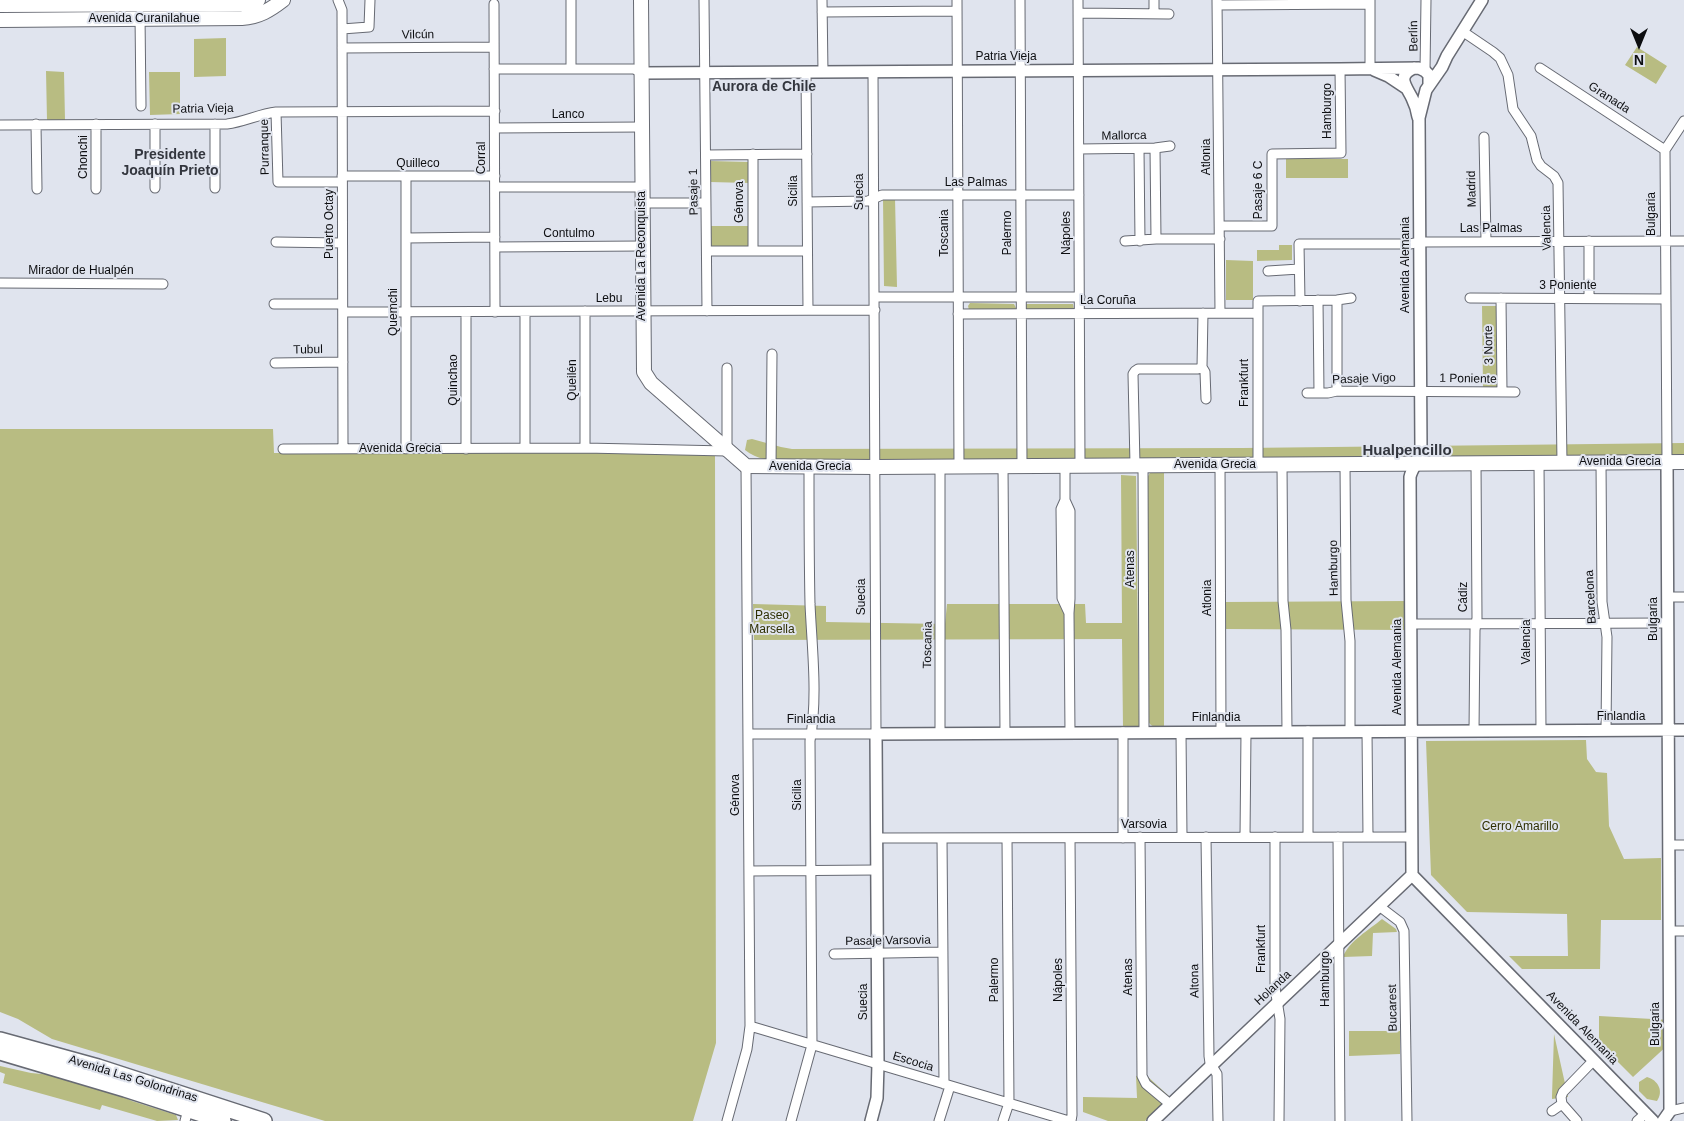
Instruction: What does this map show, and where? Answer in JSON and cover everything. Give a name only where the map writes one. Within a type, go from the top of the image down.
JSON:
[{"type":"main road","name":"Avenida Curanilahue","points":[[0,5],[54,2],[247,4],[258,0]]},
{"type":"main road","name":"Avenida Curanilahue","points":[[0,20],[248,18],[266,12],[283,0]]},
{"type":"main road","name":"Avenida La Reconquista","points":[[641,0],[643,365],[645,376],[651,384],[746,466]]},
{"type":"main road","name":"Avenida Grecia","points":[[746,466],[875,467],[1684,462]]},
{"type":"main road","points":[[0,1029],[43,1051]]},
{"type":"main road","name":"Avenida Las Golondrinas","points":[[0,1040],[98,1067],[264,1121]]},
{"type":"main road","name":"Avenida Las Golondrinas","points":[[0,1052],[56,1068],[186,1116],[222,1121]]},
{"type":"main road","points":[[0,1061],[56,1068]]},
{"type":"street","name":"Puerto Octay","points":[[338,0],[342,7],[343,449]]},
{"type":"street","points":[[342,29],[369,28],[370,0]]},
{"type":"street","points":[[571,0],[571,69]]},
{"type":"street","points":[[704,0],[705,73]]},
{"type":"street","points":[[822,0],[822,72]]},
{"type":"street","name":"Toscania","points":[[957,0],[958,466]]},
{"type":"street","name":"Palermo","points":[[1020,0],[1022,466]]},
{"type":"street","name":"Nápoles","points":[[1078,0],[1080,465]]},
{"type":"street","points":[[1154,0],[1154,14]]},
{"type":"street","name":"Berlín","points":[[1420,70],[1426,0]]},
{"type":"street","name":"Avenida Alemania","points":[[1428,87],[1482,0]]},
{"type":"street","points":[[54,2],[54,19]]},
{"type":"street","points":[[1217,3],[1370,2],[1370,69]]},
{"type":"street","name":"Atlonia","points":[[1217,3],[1220,313]]},
{"type":"street","points":[[140,4],[141,106]]},
{"type":"street","name":"Corral","points":[[494,4],[495,312]]},
{"type":"street","points":[[822,12],[957,11]]},
{"type":"street","points":[[1078,13],[1169,14]]},
{"type":"street","name":"Valencia","points":[[1462,31],[1496,54],[1506,69],[1513,109],[1531,136],[1537,160],[1541,166],[1554,176],[1558,183],[1562,462]]},
{"type":"street","name":"Vilcún","points":[[342,48],[494,47]]},
{"type":"street","name":"Avenida Alemania","points":[[1447,56],[1420,70],[1430,78],[1419,118],[1421,452],[1410,474],[1412,874],[1594,1060],[1645,1118]]},
{"type":"street","name":"Granada","points":[[1540,68],[1665,150]]},
{"type":"street","points":[[494,69],[634,69],[642,73]]},
{"type":"street","name":"Hamburgo","points":[[1272,154],[1341,152],[1340,69]]},
{"type":"street","name":"Patria Vieja","points":[[1370,69],[1388,76],[1407,89]]},
{"type":"street","points":[[1420,70],[1408,72],[1405,76],[1404,81],[1407,89],[1419,94],[1428,87]]},
{"type":"street","name":"Patria Vieja","points":[[642,73],[1420,70]]},
{"type":"street","name":"Sicilia","points":[[806,72],[808,310]]},
{"type":"street","name":"Suecia","points":[[871,1121],[877,1098],[878,1064],[873,72]]},
{"type":"street","name":"Pasaje 1","points":[[705,73],[707,311]]},
{"type":"street","name":"Avenida Alemania","points":[[1407,89],[1419,118]]},
{"type":"street","name":"Patria Vieja","points":[[0,125],[215,124],[242,122],[276,112],[495,111]]},
{"type":"street","name":"Purranque","points":[[276,112],[278,182]]},
{"type":"street","points":[[1665,150],[1684,121]]},
{"type":"street","points":[[36,124],[37,189]]},
{"type":"street","name":"Chonchi","points":[[96,124],[96,189]]},
{"type":"street","points":[[155,124],[155,188]]},
{"type":"street","points":[[215,124],[215,188]]},
{"type":"street","name":"Lanco","points":[[495,128],[642,127]]},
{"type":"street","name":"Madrid","points":[[1484,137],[1486,241]]},
{"type":"street","name":"Mallorca","points":[[1079,150],[1139,149],[1170,146]]},
{"type":"street","points":[[1156,148],[1156,239]]},
{"type":"street","points":[[1139,149],[1140,241]]},
{"type":"street","name":"Bulgaria","points":[[1665,150],[1670,1111]]},
{"type":"street","name":"Génova","points":[[753,154],[753,251]]},
{"type":"street","points":[[706,155],[807,154]]},
{"type":"street","name":"Pasaje 6 C","points":[[1220,226],[1272,226],[1272,154]]},
{"type":"street","name":"Quilleco","points":[[278,182],[406,176],[495,176]]},
{"type":"street","name":"Quemchi","points":[[406,176],[406,449]]},
{"type":"street","points":[[495,187],[642,187]]},
{"type":"street","name":"Las Palmas","points":[[874,198],[882,195],[1079,195]]},
{"type":"street","points":[[807,202],[868,201],[874,198]]},
{"type":"street","points":[[642,202],[706,202]]},
{"type":"street","points":[[406,238],[495,237]]},
{"type":"street","points":[[1125,241],[1220,239]]},
{"type":"street","name":"Las Palmas","points":[[1300,269],[1299,244],[1410,244],[1420,242],[1486,241],[1684,241]]},
{"type":"street","points":[[1589,241],[1589,298]]},
{"type":"street","points":[[276,242],[342,243]]},
{"type":"street","name":"Contulmo","points":[[495,247],[642,246]]},
{"type":"street","points":[[707,251],[807,250]]},
{"type":"street","points":[[1268,271],[1300,269],[1300,301],[1351,298]]},
{"type":"street","name":"Mirador de Hualpén","points":[[0,283],[163,284]]},
{"type":"street","name":"La Coruña","points":[[875,297],[1080,297]]},
{"type":"street","name":"3 Poniente","points":[[1470,298],[1666,299]]},
{"type":"street","name":"3 Norte","points":[[1501,298],[1502,392]]},
{"type":"street","points":[[1318,300],[1320,393]]},
{"type":"street","points":[[1337,300],[1337,391]]},
{"type":"street","name":"Frankfurt","points":[[1258,464],[1258,301],[1300,301]]},
{"type":"street","name":"Lebu","points":[[274,304],[406,312],[875,310]]},
{"type":"street","name":"Queilén","points":[[585,311],[585,448]]},
{"type":"street","name":"Quinchao","points":[[466,312],[466,449]]},
{"type":"street","points":[[525,312],[525,448]]},
{"type":"street","points":[[1203,313],[1202,368],[1205,372],[1206,399]]},
{"type":"street","name":"La Coruña","points":[[958,314],[1258,313]]},
{"type":"street","points":[[772,354],[772,467]]},
{"type":"street","name":"Tubul","points":[[274,363],[343,362]]},
{"type":"street","points":[[727,368],[727,451]]},
{"type":"street","name":"Atenas","points":[[1144,732],[1139,465],[1133,374],[1135,371],[1202,368]]},
{"type":"street","name":"Pasaje Vigo","points":[[1307,393],[1421,391]]},
{"type":"street","name":"1 Poniente","points":[[1421,391],[1516,392]]},
{"type":"street","name":"Avenida Grecia","points":[[283,449],[585,448],[727,451]]},
{"type":"street","name":"Barcelona","points":[[1602,462],[1602,602],[1606,637],[1606,730]]},
{"type":"street","name":"Cádiz","points":[[1474,731],[1475,630],[1477,618],[1476,463]]},
{"type":"street","name":"Valencia","points":[[1539,463],[1541,731]]},
{"type":"street","points":[[1282,464],[1283,601],[1286,630],[1287,732]]},
{"type":"street","name":"Hamburgo","points":[[1345,464],[1346,600],[1350,641],[1350,731]]},
{"type":"street","name":"Atlonia","points":[[1220,465],[1220,732]]},
{"type":"street","name":"Génova","points":[[727,1121],[747,1049],[750,1026],[746,466]]},
{"type":"street","name":"Toscania","points":[[940,466],[940,733]]},
{"type":"street","points":[[1003,466],[1005,733]]},
{"type":"street","points":[[1065,466],[1065,500],[1070,511],[1070,733]]},
{"type":"street","name":"Sicilia","points":[[791,1121],[812,1045],[810,741],[812,734],[813,640],[810,604],[809,467]]},
{"type":"street","points":[[1668,597],[1684,597]]},
{"type":"street","points":[[1411,624],[1668,623]]},
{"type":"street","name":"Finlandia","points":[[748,734],[1684,730]]},
{"type":"street","points":[[1308,731],[1308,837]]},
{"type":"street","points":[[1367,731],[1368,837]]},
{"type":"street","points":[[1123,732],[1124,838]]},
{"type":"street","points":[[1181,732],[1182,837]]},
{"type":"street","points":[[1245,837],[1246,732]]},
{"type":"street","name":"Atenas","points":[[1140,837],[1142,1076],[1146,1084],[1170,1104]]},
{"type":"street","name":"Altona","points":[[1206,837],[1209,1056],[1211,1065],[1217,1074],[1218,1121]]},
{"type":"street","name":"Frankfurt","points":[[1275,837],[1275,988],[1280,1019],[1280,1121]]},
{"type":"street","name":"Hamburgo","points":[[1338,837],[1340,1121]]},
{"type":"street","name":"Varsovia","points":[[877,838],[1412,837]]},
{"type":"street","points":[[940,1121],[947,1085],[942,838]]},
{"type":"street","name":"Palermo","points":[[1003,1121],[1008,1103],[1007,838]]},
{"type":"street","name":"Nápoles","points":[[1070,838],[1072,1115],[1070,1121]]},
{"type":"street","points":[[1669,845],[1684,845]]},
{"type":"street","points":[[749,871],[877,870]]},
{"type":"street","name":"Holanda","points":[[1153,1121],[1412,874]]},
{"type":"street","name":"Bucarest","points":[[1379,906],[1400,922],[1404,931],[1407,1121]]},
{"type":"street","points":[[1669,931],[1684,931]]},
{"type":"street","name":"Pasaje Varsovia","points":[[834,954],[943,952]]},
{"type":"street","name":"Escocia","points":[[750,1026],[1070,1121]]},
{"type":"street","points":[[1576,1121],[1562,1104],[1561,1097],[1563,1092],[1594,1060]]},
{"type":"street","points":[[1552,1111],[1562,1104]]},
{"type":"street","points":[[1663,1121],[1670,1111],[1684,1108]]},
{"type":"green space","points":[[226,38],[226,76],[194,77],[194,39]]},
{"type":"green space","points":[[1637,47],[1667,66],[1656,84],[1625,65]]},
{"type":"green space","points":[[46,71],[64,72],[65,120],[47,120]]},
{"type":"green space","points":[[149,72],[180,72],[180,114],[150,115]]},
{"type":"green space","points":[[1286,159],[1348,159],[1348,178],[1286,178]]},
{"type":"green space","points":[[710,161],[749,162],[749,183],[710,182]]},
{"type":"green space","points":[[883,198],[895,198],[897,287],[884,286]]},
{"type":"green space","points":[[711,226],[750,226],[750,246],[748,248],[711,247]]},
{"type":"green space","points":[[1279,245],[1292,245],[1292,260],[1257,261],[1257,250],[1279,250]]},
{"type":"green space","points":[[1226,260],[1253,261],[1253,300],[1226,300]]},
{"type":"green space","points":[[970,303],[1014,304],[1016,308],[1014,311],[969,310],[968,306]]},
{"type":"green space","points":[[1026,304],[1073,304],[1074,310],[1026,311]]},
{"type":"green space","points":[[1482,306],[1496,306],[1497,388],[1483,388]]},
{"type":"green space","points":[[0,429],[273,429],[274,453],[715,452],[716,1043],[693,1121],[325,1121],[52,1039],[18,1019],[0,1012]]},
{"type":"green space","points":[[752,439],[792,449],[1243,448],[1684,443],[1684,456],[786,462],[764,459],[754,456],[745,450],[747,440]]},
{"type":"green space","points":[[1164,470],[1164,728],[1152,726],[1148,720],[1147,478],[1151,471]]},
{"type":"green space","name":"Paseo Marsella","points":[[1121,475],[1136,476],[1139,728],[1123,728],[1122,639],[754,640],[753,604],[826,606],[826,622],[945,624],[947,604],[1085,604],[1086,623],[1122,623]]},
{"type":"green space","points":[[1406,601],[1406,630],[1226,629],[1225,602]]},
{"type":"green space","name":"Cerro Amarillo","points":[[1586,740],[1587,759],[1596,772],[1607,773],[1609,826],[1624,859],[1661,858],[1661,920],[1601,920],[1600,969],[1522,969],[1509,956],[1568,956],[1567,914],[1467,912],[1431,875],[1426,741]]},
{"type":"green space","points":[[1382,919],[1396,929],[1397,932],[1373,933],[1372,956],[1343,957],[1360,936]]},
{"type":"green space","points":[[1599,1016],[1670,1020],[1670,1043],[1633,1077],[1599,1043]]},
{"type":"green space","points":[[1349,1031],[1400,1031],[1400,1054],[1349,1056]]},
{"type":"green space","points":[[1554,1034],[1568,1097],[1552,1099],[1552,1096]]},
{"type":"green space","points":[[0,1066],[31,1073],[52,1075],[122,1096],[176,1115],[178,1120],[157,1121],[102,1105],[100,1110],[3,1083],[5,1074],[0,1072]]},
{"type":"green space","points":[[1146,1075],[1171,1098],[1145,1121],[1108,1121],[1083,1112],[1083,1097],[1137,1098],[1136,1076]]},
{"type":"green space","points":[[1647,1077],[1651,1078],[1659,1086],[1660,1093],[1657,1101],[1647,1099],[1639,1091],[1639,1082]]},
{"type":"district","name":"Aurora de Chile","points":[[764,87]]},
{"type":"district","name":"Presidente Joaquín Prieto","points":[[170,164]]},
{"type":"district","name":"Hualpencillo","points":[[1407,451]]}]
